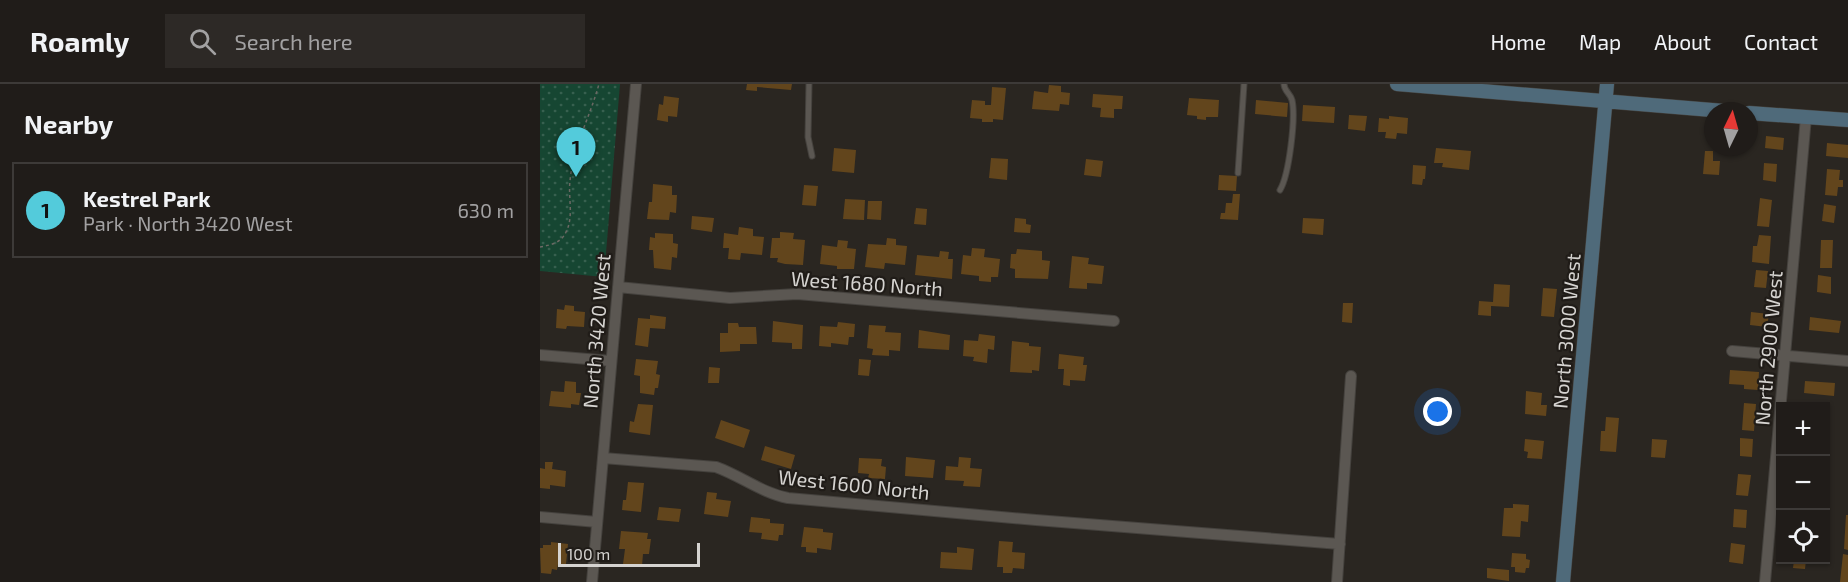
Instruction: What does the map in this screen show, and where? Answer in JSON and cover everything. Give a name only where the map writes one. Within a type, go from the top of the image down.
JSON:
[{"type":"main road","points":[[1396,84],[1704,109]]},
{"type":"main road","name":"North 3000 West","points":[[1563,582],[1607,84]]},
{"type":"main road","points":[[1758,114],[1848,120]]},
{"type":"street","name":"North 3420 West","points":[[592,582],[636,84]]},
{"type":"street","name":"North 2900 West","points":[[1765,582],[1806,117]]},
{"type":"street","name":"West 1680 North","points":[[618,287],[730,298],[797,294],[1114,321]]},
{"type":"street","points":[[1732,351],[1848,361]]},
{"type":"street","points":[[540,355],[611,361]]},
{"type":"street","points":[[1337,582],[1351,376]]},
{"type":"street","name":"West 1600 North","points":[[603,458],[716,467],[734,473],[770,494],[788,498],[1340,543]]},
{"type":"street","points":[[540,517],[597,522]]},
{"type":"lane","points":[[809,84],[808,137],[812,156]]},
{"type":"lane","points":[[1238,172],[1244,84]]},
{"type":"lane","points":[[1280,190],[1286,173],[1292,117],[1291,97],[1284,89],[1284,84]]},
{"type":"path","points":[[540,247],[556,243],[565,234],[569,225],[570,181],[575,150],[598,84]]},
{"type":"green space","points":[[540,84],[620,84],[604,277],[540,271]]},
{"type":"building","points":[[747,84],[792,84],[791,90],[757,87],[757,91],[746,90]]},
{"type":"building","points":[[1049,85],[1061,86],[1061,92],[1070,93],[1069,105],[1060,104],[1059,111],[1032,109],[1034,91],[1048,93]]},
{"type":"building","points":[[992,87],[1006,88],[1003,120],[993,119],[993,122],[982,122],[982,119],[970,118],[972,100],[985,101],[985,105],[991,105]]},
{"type":"building","points":[[1093,94],[1123,96],[1122,109],[1114,109],[1114,118],[1100,117],[1101,108],[1092,107]]},
{"type":"building","points":[[664,96],[679,98],[677,117],[668,116],[668,122],[657,120],[659,104],[663,105]]},
{"type":"building","points":[[1189,98],[1219,100],[1218,117],[1206,117],[1206,120],[1187,115]]},
{"type":"building","points":[[1256,100],[1288,103],[1287,117],[1255,114]]},
{"type":"building","points":[[1303,105],[1335,107],[1334,123],[1302,121]]},
{"type":"building","points":[[1349,115],[1367,116],[1365,131],[1348,129]]},
{"type":"building","points":[[1389,116],[1408,118],[1407,134],[1397,133],[1396,139],[1385,138],[1386,132],[1378,132],[1379,118],[1389,119]]},
{"type":"building","points":[[1766,136],[1784,138],[1783,150],[1765,148]]},
{"type":"building","points":[[1827,143],[1848,145],[1848,158],[1826,156]]},
{"type":"building","points":[[834,148],[856,150],[854,173],[832,171]]},
{"type":"building","points":[[1436,148],[1471,151],[1469,170],[1442,167],[1443,163],[1434,163]]},
{"type":"building","points":[[1705,156],[1713,156],[1713,161],[1720,161],[1719,175],[1703,174]]},
{"type":"building","points":[[991,158],[1008,159],[1007,180],[989,178]]},
{"type":"building","points":[[1086,159],[1103,161],[1101,177],[1084,175]]},
{"type":"building","points":[[1764,163],[1777,164],[1776,182],[1763,180]]},
{"type":"building","points":[[1413,165],[1426,166],[1422,185],[1412,184]]},
{"type":"building","points":[[1827,169],[1840,170],[1839,180],[1843,180],[1843,187],[1838,187],[1837,196],[1825,195]]},
{"type":"building","points":[[1219,175],[1237,176],[1236,191],[1218,190]]},
{"type":"building","points":[[653,184],[672,186],[672,195],[677,195],[676,213],[670,212],[669,220],[647,219],[649,202],[652,202]]},
{"type":"building","points":[[804,185],[818,186],[816,206],[802,205]]},
{"type":"building","points":[[1233,194],[1240,194],[1238,220],[1220,219],[1221,213],[1225,213],[1226,203],[1232,203]]},
{"type":"building","points":[[1760,198],[1772,200],[1769,227],[1757,226]]},
{"type":"building","points":[[845,199],[865,200],[864,220],[843,219]]},
{"type":"building","points":[[868,201],[882,201],[881,220],[867,219]]},
{"type":"building","points":[[1824,204],[1836,206],[1834,223],[1822,221]]},
{"type":"building","points":[[916,208],[927,209],[926,225],[914,224]]},
{"type":"building","points":[[692,216],[714,218],[712,232],[691,229]]},
{"type":"building","points":[[1015,218],[1026,219],[1026,224],[1031,225],[1030,233],[1014,232]]},
{"type":"building","points":[[1303,218],[1324,219],[1323,235],[1302,233]]},
{"type":"building","points":[[739,227],[753,229],[753,236],[764,237],[762,255],[741,253],[740,260],[728,259],[729,248],[723,248],[724,233],[738,235]]},
{"type":"building","points":[[780,232],[794,233],[793,239],[805,240],[803,265],[785,264],[777,262],[778,258],[770,258],[772,238],[780,238]]},
{"type":"building","points":[[655,233],[673,234],[673,243],[678,244],[677,258],[672,257],[671,270],[654,268],[653,250],[649,250],[650,237],[655,238]]},
{"type":"building","points":[[1759,235],[1771,236],[1769,264],[1752,262],[1753,246],[1757,246]]},
{"type":"building","points":[[887,238],[896,239],[896,245],[907,246],[905,265],[885,263],[884,269],[865,267],[868,244],[886,245]]},
{"type":"building","points":[[838,240],[848,241],[847,248],[856,249],[854,269],[837,269],[837,266],[820,264],[822,245],[837,247]]},
{"type":"building","points":[[1821,240],[1833,240],[1832,268],[1820,268]]},
{"type":"building","points":[[972,248],[985,249],[984,257],[1000,259],[998,277],[991,277],[991,282],[979,281],[979,276],[961,274],[963,255],[971,256]]},
{"type":"building","points":[[1017,249],[1042,251],[1042,260],[1050,261],[1048,279],[1015,278],[1015,269],[1010,268],[1011,254],[1016,254]]},
{"type":"building","points":[[940,251],[949,252],[948,259],[953,259],[952,279],[915,275],[917,255],[939,257]]},
{"type":"building","points":[[1072,256],[1089,258],[1088,264],[1104,266],[1102,284],[1087,283],[1087,289],[1069,288]]},
{"type":"building","points":[[1756,270],[1768,271],[1766,288],[1754,287]]},
{"type":"building","points":[[1818,275],[1831,277],[1831,294],[1817,292]]},
{"type":"building","points":[[1494,284],[1510,285],[1509,307],[1491,306],[1491,316],[1478,315],[1479,301],[1493,302]]},
{"type":"building","points":[[1543,288],[1557,289],[1554,317],[1541,316]]},
{"type":"building","points":[[1343,303],[1353,303],[1352,323],[1342,322]]},
{"type":"building","points":[[565,305],[574,306],[574,311],[585,312],[584,327],[556,328],[557,309],[564,310]]},
{"type":"building","points":[[1751,312],[1769,314],[1767,327],[1750,325]]},
{"type":"building","points":[[650,315],[666,317],[665,329],[650,328],[648,347],[635,345],[638,318],[650,319]]},
{"type":"building","points":[[1810,317],[1841,321],[1839,333],[1809,330]]},
{"type":"building","points":[[773,321],[803,325],[802,349],[792,349],[792,343],[772,342]]},
{"type":"building","points":[[838,322],[855,324],[854,337],[849,337],[848,345],[831,343],[831,347],[819,346],[820,326],[837,327]]},
{"type":"building","points":[[728,323],[738,323],[739,327],[756,327],[757,344],[740,344],[740,351],[720,352],[720,333],[728,333]]},
{"type":"building","points":[[869,325],[886,326],[885,332],[901,333],[900,351],[889,350],[889,356],[872,355],[873,349],[867,348]]},
{"type":"building","points":[[919,330],[950,335],[949,350],[918,348]]},
{"type":"building","points":[[979,334],[995,336],[994,350],[988,349],[987,363],[973,361],[974,357],[963,356],[964,340],[978,341]]},
{"type":"building","points":[[1012,341],[1041,347],[1039,371],[1010,372]]},
{"type":"building","points":[[1059,354],[1084,357],[1083,365],[1087,365],[1085,381],[1070,380],[1070,386],[1063,385],[1064,369],[1058,369]]},
{"type":"building","points":[[636,359],[658,361],[656,374],[660,375],[658,388],[655,388],[654,395],[640,393],[640,376],[634,375]]},
{"type":"building","points":[[859,359],[871,360],[869,376],[858,375]]},
{"type":"building","points":[[709,367],[720,368],[719,383],[708,383]]},
{"type":"building","points":[[1730,370],[1759,372],[1758,390],[1744,389],[1744,385],[1729,384]]},
{"type":"building","points":[[565,381],[576,382],[576,393],[581,393],[579,405],[571,404],[571,408],[549,406],[551,391],[564,392]]},
{"type":"building","points":[[1805,381],[1835,383],[1834,396],[1804,393]]},
{"type":"building","points":[[1526,391],[1542,393],[1541,405],[1547,405],[1546,416],[1525,414]]},
{"type":"building","points":[[1744,403],[1756,404],[1754,431],[1742,430]]},
{"type":"building","points":[[638,404],[653,405],[650,435],[629,432],[630,421],[634,422]]},
{"type":"building","points":[[1606,417],[1619,418],[1616,452],[1600,451],[1601,431],[1605,431]]},
{"type":"building","points":[[721,420],[750,430],[744,448],[715,438]]},
{"type":"building","points":[[1740,438],[1753,439],[1752,457],[1740,456]]},
{"type":"building","points":[[1525,439],[1544,441],[1542,459],[1527,458],[1528,452],[1524,451]]},
{"type":"building","points":[[1652,439],[1667,440],[1665,458],[1651,457]]},
{"type":"building","points":[[765,446],[795,455],[791,469],[761,460]]},
{"type":"building","points":[[906,457],[935,460],[933,478],[905,476]]},
{"type":"building","points":[[959,457],[971,458],[970,468],[982,469],[980,487],[963,486],[964,481],[945,480],[946,466],[958,467]]},
{"type":"building","points":[[859,458],[882,459],[881,466],[886,467],[885,479],[868,478],[869,474],[858,473]]},
{"type":"building","points":[[545,462],[553,462],[552,469],[566,471],[565,487],[550,485],[550,489],[540,488],[540,468],[545,469]]},
{"type":"building","points":[[1738,474],[1751,475],[1748,496],[1736,495]]},
{"type":"building","points":[[628,482],[644,483],[641,512],[622,510],[623,500],[626,500]]},
{"type":"building","points":[[707,492],[717,493],[716,499],[731,501],[728,517],[704,514]]},
{"type":"building","points":[[1513,504],[1529,505],[1528,522],[1521,521],[1520,537],[1502,536],[1504,508],[1513,508]]},
{"type":"building","points":[[659,507],[681,509],[679,522],[657,520]]},
{"type":"building","points":[[1734,509],[1747,510],[1746,528],[1733,527]]},
{"type":"building","points":[[1846,515],[1848,515],[1848,550],[1844,549]]},
{"type":"building","points":[[751,517],[770,519],[770,523],[784,524],[783,535],[779,535],[778,541],[761,539],[762,533],[749,532]]},
{"type":"building","points":[[804,527],[823,529],[823,532],[833,533],[831,550],[817,548],[817,553],[806,552],[806,547],[801,547]]},
{"type":"building","points":[[621,531],[648,533],[647,539],[651,539],[649,554],[643,554],[642,566],[623,564],[625,549],[619,549]]},
{"type":"building","points":[[999,541],[1013,542],[1012,552],[1025,553],[1024,569],[1013,568],[1012,573],[1003,573],[1003,567],[997,567]]},
{"type":"building","points":[[551,542],[568,544],[566,564],[558,564],[557,570],[552,569],[551,574],[541,573],[540,548],[543,548],[543,545],[551,545]]},
{"type":"building","points":[[1731,543],[1745,545],[1743,564],[1729,562]]},
{"type":"building","points":[[957,547],[974,549],[972,570],[940,568],[941,552],[957,553]]},
{"type":"building","points":[[1512,553],[1526,554],[1526,559],[1530,560],[1529,568],[1526,568],[1525,573],[1515,572],[1515,567],[1511,567]]},
{"type":"building","points":[[1843,554],[1848,555],[1848,582],[1840,582]]},
{"type":"building","points":[[1794,564],[1806,564],[1805,569],[1793,568]]},
{"type":"building","points":[[1487,568],[1509,570],[1509,581],[1487,578]]},
{"type":"place","name":"Kestrel Park","points":[[576,177]]}]
